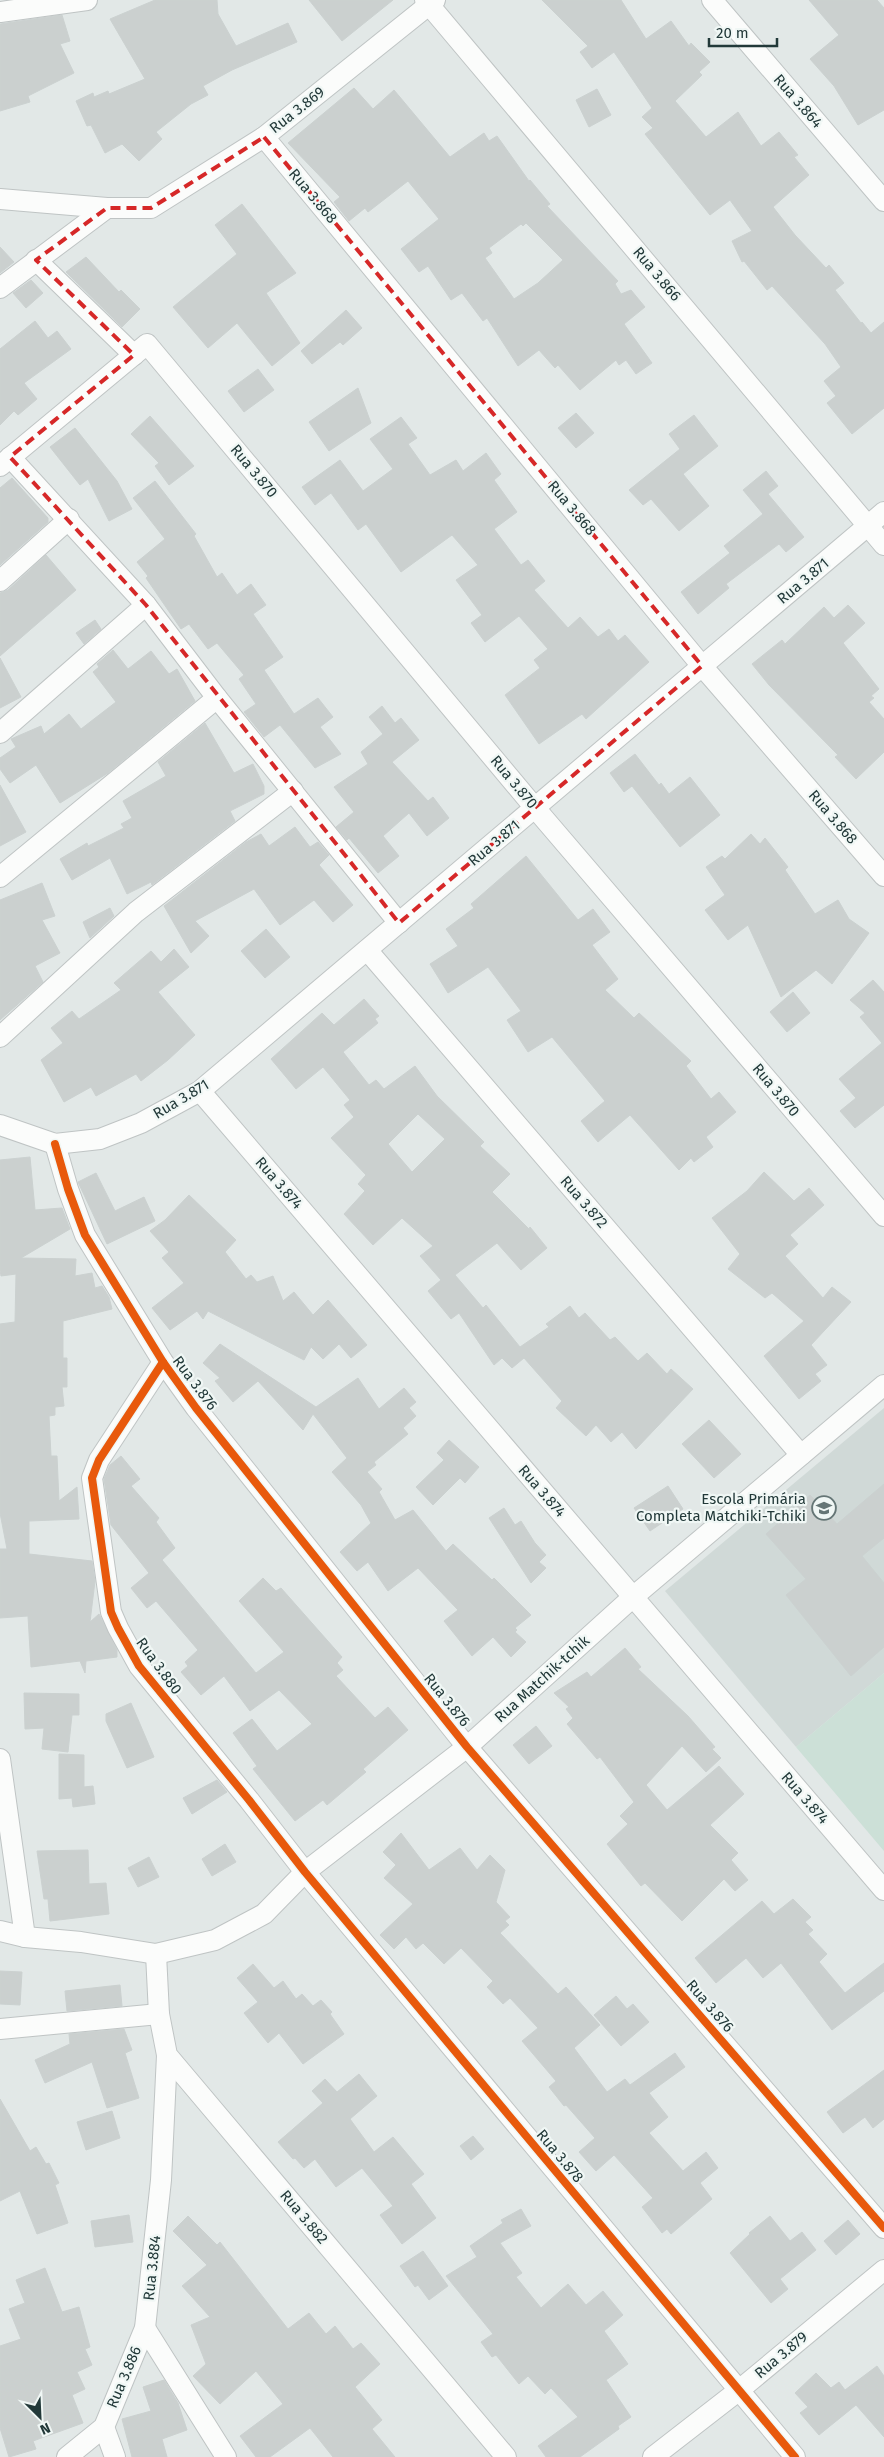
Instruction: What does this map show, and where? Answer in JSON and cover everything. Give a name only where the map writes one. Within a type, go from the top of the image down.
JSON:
[{"type":"street","points":[[0,12],[87,0]]},
{"type":"street","name":"Rua 3.864","points":[[712,0],[884,201]]},
{"type":"street","name":"Rua 3.869","points":[[107,208],[151,208],[264,137],[430,1]]},
{"type":"street","name":"Rua 3.866","points":[[430,1],[884,545]]},
{"type":"street","name":"Rua 3.868","points":[[264,137],[702,666],[884,876]]},
{"type":"street","points":[[0,199],[107,208]]},
{"type":"street","points":[[0,288],[107,208]]},
{"type":"street","name":"Rua 3.870","points":[[36,260],[141,350],[884,1216]]},
{"type":"street","points":[[141,350],[5,462],[69,519],[146,605],[217,698],[399,923]]},
{"type":"street","name":"Rua 3.871","points":[[55,1144],[100,1139],[141,1123],[200,1091],[884,512]]},
{"type":"street","points":[[0,581],[69,519]]},
{"type":"street","points":[[0,733],[146,605]]},
{"type":"street","points":[[0,877],[217,698]]},
{"type":"street","points":[[0,1037],[136,912],[293,791]]},
{"type":"street","name":"Rua 3.872","points":[[367,950],[801,1455]]},
{"type":"street","name":"Rua 3.874","points":[[200,1091],[884,1890]]},
{"type":"street","points":[[0,1125],[55,1144]]},
{"type":"street","name":"Rua 3.876","points":[[55,1144],[68,1190],[85,1235],[163,1362],[208,1423],[467,1747],[884,2228]]},
{"type":"street","name":"Rua 3.880","points":[[163,1362],[100,1460],[92,1478],[111,1612],[139,1666],[249,1800],[305,1872]]},
{"type":"street","name":"Rua Matchik-tchik","points":[[156,1954],[215,1940],[264,1914],[305,1872],[467,1747],[633,1597],[884,1385]]},
{"type":"street","points":[[0,1759],[25,1937]]},
{"type":"street","name":"Rua 3.878","points":[[305,1872],[795,2457]]},
{"type":"street","points":[[0,1931],[25,1937],[81,1942],[156,1954]]},
{"type":"street","name":"Rua 3.882","points":[[156,1954],[159,2014],[167,2055],[506,2457]]},
{"type":"street","points":[[0,2029],[159,2014]]},
{"type":"street","name":"Rua 3.884","points":[[145,2328],[161,2180],[167,2055]]},
{"type":"street","name":"Rua 3.879","points":[[653,2457],[738,2391],[884,2270]]},
{"type":"street","points":[[145,2328],[226,2457]]},
{"type":"street","name":"Rua 3.886","points":[[104,2426],[145,2328]]},
{"type":"street","points":[[67,2457],[104,2426],[115,2457]]},
{"type":"highlighted area","points":[[264,137],[702,666],[399,923],[146,605],[10,457],[134,355],[36,260],[107,208],[151,208]]},
{"type":"shaded area","name":"Escola Primária Completa Matchiki-Tchiki","points":[[884,1408],[884,1673],[796,1747],[665,1591]]},
{"type":"green space","points":[[884,1673],[884,1851],[796,1747]]},
{"type":"building","points":[[155,0],[217,0],[218,14],[236,46],[288,23],[297,42],[232,70],[203,86],[208,95],[191,104],[156,132],[162,139],[139,161],[122,144],[105,153],[91,125],[87,126],[76,101],[93,93],[94,97],[108,91],[109,94],[145,79],[110,19]]},
{"type":"building","points":[[309,0],[393,0],[342,41]]},
{"type":"building","points":[[542,0],[621,0],[646,39],[671,21],[689,46],[691,43],[710,62],[699,72],[702,75],[675,101],[706,137],[738,112],[761,146],[779,132],[798,155],[794,157],[809,175],[773,207],[795,235],[826,268],[829,265],[844,283],[835,290],[861,323],[871,333],[884,322],[884,408],[852,434],[827,403],[836,396],[824,381],[841,367],[825,344],[772,286],[767,290],[744,261],[742,262],[732,241],[752,231],[730,200],[710,215],[645,134],[653,128],[642,117],[652,108],[614,52],[592,68],[580,52],[588,46]]},
{"type":"building","points":[[809,0],[877,0],[884,8],[884,110],[858,125],[834,86],[810,59],[839,35]]},
{"type":"building","points":[[62,15],[70,41],[60,44],[74,73],[28,96],[30,102],[0,111],[0,24]]},
{"type":"building","points":[[354,88],[373,109],[394,90],[450,157],[484,133],[489,141],[497,136],[529,181],[550,204],[547,206],[618,281],[615,284],[621,294],[631,290],[645,307],[624,324],[652,363],[636,374],[626,360],[619,365],[616,360],[580,390],[558,365],[555,368],[539,350],[518,366],[487,318],[483,321],[462,293],[451,300],[428,266],[419,272],[401,249],[439,219],[408,181],[368,212],[365,208],[349,221],[334,202],[340,197],[288,143]],"holes":[[[526,223],[563,260],[538,283],[514,299],[485,258],[492,253],[489,248],[521,224],[523,226]]]},
{"type":"building","points":[[597,89],[611,115],[589,127],[576,100]]},
{"type":"building","points":[[242,204],[296,273],[266,293],[300,343],[272,366],[237,323],[208,348],[173,307],[237,254],[215,225]]},
{"type":"building","points":[[0,247],[14,262],[0,273]]},
{"type":"building","points":[[86,257],[119,292],[121,290],[140,309],[122,327],[66,272]]},
{"type":"building","points":[[31,280],[43,293],[26,308],[13,293]]},
{"type":"building","points":[[346,310],[362,328],[343,345],[340,342],[312,364],[301,351]]},
{"type":"building","points":[[35,321],[48,338],[57,331],[71,349],[24,383],[37,399],[18,415],[14,411],[0,425],[0,349]]},
{"type":"building","points":[[258,369],[274,390],[244,412],[228,391]]},
{"type":"building","points":[[358,388],[371,423],[329,451],[309,422]]},
{"type":"building","points":[[576,413],[594,433],[576,448],[558,428]]},
{"type":"building","points":[[694,415],[718,446],[683,474],[709,506],[679,531],[651,499],[643,505],[629,490],[680,449],[669,434]]},
{"type":"building","points":[[150,416],[194,466],[169,485],[155,466],[159,463],[131,434]]},
{"type":"building","points":[[401,417],[417,438],[408,444],[430,475],[456,460],[463,471],[486,453],[501,474],[494,480],[517,512],[494,529],[521,565],[528,560],[545,581],[534,590],[568,628],[580,617],[598,637],[609,629],[618,641],[625,635],[649,662],[586,719],[582,714],[539,744],[505,695],[540,668],[534,660],[548,649],[519,616],[485,642],[471,623],[482,615],[456,580],[478,565],[452,535],[401,572],[366,524],[358,530],[331,493],[315,505],[302,487],[340,460],[363,491],[393,469],[370,439]]},
{"type":"building","points":[[75,428],[117,481],[132,509],[109,521],[88,479],[80,485],[50,447]]},
{"type":"building","points":[[766,471],[778,486],[768,494],[804,537],[786,552],[779,544],[726,584],[729,588],[698,614],[681,592],[730,553],[724,546],[763,514],[743,490]]},
{"type":"building","points":[[12,478],[48,518],[48,522],[0,565],[0,488]]},
{"type":"building","points":[[155,481],[196,534],[194,536],[217,577],[222,573],[237,595],[251,584],[266,605],[253,614],[283,657],[264,670],[294,714],[318,698],[333,717],[320,727],[341,754],[315,768],[280,725],[264,737],[244,712],[256,704],[239,679],[244,675],[217,643],[208,649],[189,624],[181,629],[146,578],[148,576],[137,562],[165,539],[133,498]]},
{"type":"building","points":[[46,555],[76,590],[0,656],[0,593],[8,590]]},
{"type":"building","points":[[848,605],[865,623],[843,643],[879,689],[871,696],[874,698],[869,702],[884,719],[884,752],[856,779],[835,757],[838,755],[769,685],[752,664],[782,640],[785,644],[824,607],[834,618]]},
{"type":"building","points":[[95,620],[101,629],[84,644],[76,633]]},
{"type":"building","points":[[113,650],[128,669],[151,651],[169,674],[177,669],[195,701],[108,773],[60,803],[36,765],[10,783],[0,769],[0,758],[16,747],[11,739],[41,726],[44,734],[69,714],[81,729],[116,702],[93,672],[99,667],[97,664]]},
{"type":"building","points":[[0,658],[21,697],[0,708]]},
{"type":"building","points":[[382,706],[395,723],[401,718],[419,740],[392,762],[428,801],[433,797],[449,818],[427,836],[409,813],[383,836],[399,856],[378,873],[349,838],[347,840],[336,827],[354,812],[334,787],[368,764],[361,752],[383,734],[369,717]]},
{"type":"building","points":[[205,723],[234,773],[253,764],[264,786],[264,794],[230,811],[235,821],[152,885],[151,882],[127,894],[110,858],[72,880],[60,859],[87,843],[88,846],[124,828],[121,824],[132,818],[123,801],[166,776],[158,762]]},
{"type":"building","points":[[635,754],[659,785],[661,783],[669,794],[690,777],[720,815],[680,847],[632,786],[624,792],[610,773]]},
{"type":"building","points":[[0,785],[26,832],[0,846]]},
{"type":"building","points":[[295,827],[310,847],[318,842],[329,855],[319,865],[353,905],[333,922],[314,900],[280,925],[254,889],[195,921],[209,936],[191,953],[164,906],[246,842],[261,834],[269,846]]},
{"type":"building","points":[[751,834],[760,844],[765,838],[788,867],[785,870],[815,914],[838,900],[849,919],[869,933],[832,984],[816,970],[781,997],[748,925],[728,940],[705,910],[725,895],[706,867],[722,856],[725,859]]},
{"type":"building","points":[[526,856],[578,920],[593,909],[610,932],[592,945],[618,979],[605,990],[634,1018],[639,1013],[691,1061],[686,1066],[711,1099],[719,1092],[736,1112],[706,1137],[713,1147],[694,1162],[691,1158],[679,1170],[630,1115],[598,1142],[581,1121],[605,1101],[552,1037],[528,1052],[507,1020],[521,1011],[488,967],[448,993],[430,964],[458,946],[446,929],[474,908],[471,904]]},
{"type":"building","points":[[42,883],[55,916],[42,920],[60,953],[35,966],[43,982],[0,1020],[0,900]]},
{"type":"building","points":[[110,908],[114,916],[90,938],[83,922]]},
{"type":"building","points":[[266,929],[290,957],[265,978],[241,951]]},
{"type":"building","points":[[174,949],[189,967],[158,992],[195,1035],[168,1060],[141,1081],[136,1074],[96,1096],[91,1087],[64,1102],[41,1060],[63,1043],[51,1028],[72,1011],[79,1019],[121,990],[114,983],[151,951],[161,962]]},
{"type":"building","points":[[873,980],[884,992],[884,1105],[855,1128],[840,1111],[856,1098],[839,1079],[882,1043],[860,1017],[865,1013],[850,1000]]},
{"type":"building","points":[[793,992],[810,1013],[787,1032],[770,1012]]},
{"type":"building","points":[[364,999],[379,1016],[375,1019],[378,1023],[343,1052],[369,1085],[376,1080],[384,1089],[415,1066],[437,1096],[484,1142],[480,1146],[510,1174],[492,1192],[529,1229],[530,1227],[547,1248],[521,1270],[497,1243],[455,1275],[483,1308],[486,1305],[520,1347],[549,1327],[546,1324],[570,1306],[579,1318],[585,1313],[610,1340],[615,1337],[638,1361],[647,1353],[667,1374],[671,1369],[693,1389],[636,1449],[622,1432],[611,1442],[596,1425],[586,1436],[556,1408],[562,1401],[524,1358],[512,1368],[502,1358],[494,1365],[459,1313],[451,1319],[428,1291],[441,1280],[420,1256],[433,1246],[402,1218],[373,1245],[344,1214],[365,1191],[358,1184],[366,1175],[331,1138],[354,1117],[344,1105],[350,1100],[323,1067],[296,1089],[271,1059],[322,1013],[334,1025]],"holes":[[[418,1114],[445,1139],[412,1172],[388,1144]]]},
{"type":"building","points":[[30,1157],[35,1210],[62,1208],[70,1229],[21,1258],[76,1259],[75,1276],[92,1273],[95,1288],[102,1286],[109,1297],[112,1309],[63,1321],[63,1358],[67,1358],[67,1387],[62,1387],[64,1406],[55,1407],[55,1415],[49,1416],[51,1456],[57,1456],[59,1501],[77,1487],[79,1519],[29,1521],[29,1554],[92,1561],[95,1581],[90,1622],[99,1614],[117,1650],[117,1657],[86,1661],[85,1673],[80,1661],[31,1667],[28,1616],[0,1618],[0,1549],[7,1549],[0,1513],[0,1324],[15,1322],[16,1274],[1,1276],[0,1270],[0,1160]]},
{"type":"building","points":[[764,1172],[794,1201],[809,1188],[824,1205],[790,1235],[798,1244],[785,1256],[823,1298],[832,1287],[851,1302],[811,1345],[827,1365],[815,1374],[821,1381],[799,1399],[764,1356],[804,1321],[772,1293],[765,1298],[728,1269],[740,1254],[712,1218],[747,1191]]},
{"type":"building","points":[[96,1173],[115,1211],[144,1197],[155,1221],[107,1244],[78,1182]]},
{"type":"building","points":[[189,1195],[236,1240],[225,1252],[246,1279],[251,1275],[257,1282],[273,1276],[283,1301],[294,1292],[313,1315],[328,1300],[367,1345],[351,1358],[339,1344],[323,1359],[311,1347],[304,1360],[208,1311],[203,1319],[197,1311],[170,1330],[152,1308],[184,1283],[162,1258],[169,1252],[150,1231],[165,1220]]},
{"type":"building","points":[[220,1344],[316,1407],[358,1378],[379,1409],[404,1388],[416,1402],[409,1408],[416,1416],[403,1428],[408,1434],[374,1462],[376,1465],[367,1472],[382,1489],[379,1492],[395,1520],[413,1510],[446,1551],[453,1544],[492,1580],[494,1578],[531,1615],[515,1628],[517,1630],[515,1632],[526,1642],[511,1657],[493,1637],[472,1656],[444,1621],[458,1610],[418,1568],[388,1591],[368,1562],[357,1571],[340,1552],[371,1523],[361,1505],[332,1472],[347,1458],[313,1414],[303,1430],[258,1381],[233,1402],[215,1381],[220,1378],[203,1363]]},
{"type":"building","points":[[709,1420],[741,1454],[714,1478],[682,1444]]},
{"type":"building","points":[[449,1440],[479,1467],[465,1483],[460,1478],[433,1505],[416,1487],[444,1460],[437,1453]]},
{"type":"building","points":[[121,1456],[140,1479],[131,1486],[159,1518],[156,1522],[175,1548],[162,1560],[256,1673],[284,1652],[239,1601],[263,1578],[276,1591],[281,1588],[342,1657],[337,1663],[343,1670],[336,1676],[375,1718],[388,1707],[408,1730],[363,1769],[366,1772],[327,1805],[323,1800],[295,1821],[253,1769],[257,1766],[233,1733],[252,1719],[277,1751],[312,1724],[279,1690],[250,1711],[224,1676],[201,1695],[181,1672],[188,1666],[185,1662],[198,1650],[156,1601],[147,1608],[131,1588],[149,1573],[111,1525],[104,1479],[110,1465]]},
{"type":"building","points":[[884,1484],[884,1538],[862,1556],[884,1583],[884,1647],[851,1676],[786,1595],[806,1579],[766,1534],[810,1495],[837,1524]]},
{"type":"building","points":[[668,1486],[683,1509],[650,1531],[634,1508]]},
{"type":"building","points":[[504,1508],[515,1525],[521,1521],[535,1543],[546,1555],[539,1562],[546,1568],[531,1583],[489,1518]]},
{"type":"building","points":[[625,1648],[641,1667],[638,1669],[688,1716],[715,1747],[712,1749],[721,1758],[706,1772],[682,1746],[646,1785],[667,1810],[719,1766],[744,1794],[710,1825],[738,1853],[731,1860],[748,1880],[735,1891],[724,1879],[682,1921],[645,1883],[641,1886],[607,1844],[628,1824],[620,1816],[634,1802],[600,1757],[597,1759],[567,1724],[573,1718],[566,1709],[569,1707],[554,1693],[587,1672],[591,1677]]},
{"type":"building","points":[[24,1693],[79,1694],[79,1715],[72,1715],[68,1752],[42,1749],[44,1728],[25,1729]]},
{"type":"building","points":[[131,1703],[154,1757],[127,1768],[106,1721],[106,1714]]},
{"type":"building","points":[[536,1726],[552,1746],[529,1764],[513,1745]]},
{"type":"building","points":[[59,1754],[84,1755],[84,1787],[93,1786],[95,1804],[73,1807],[72,1798],[59,1799]]},
{"type":"building","points":[[217,1780],[227,1792],[192,1814],[183,1798]]},
{"type":"building","points":[[401,1833],[429,1870],[460,1848],[477,1870],[490,1855],[505,1870],[496,1902],[510,1917],[505,1921],[509,1925],[500,1933],[558,1994],[566,1987],[600,2025],[574,2048],[607,2092],[625,2079],[630,2085],[675,2053],[685,2067],[649,2093],[668,2117],[649,2133],[683,2171],[706,2152],[718,2168],[700,2183],[712,2199],[671,2234],[667,2229],[662,2233],[642,2207],[653,2198],[614,2155],[596,2171],[579,2152],[595,2138],[566,2105],[564,2106],[549,2087],[556,2081],[522,2041],[538,2028],[510,1998],[503,2004],[487,1987],[493,1981],[461,1948],[444,1964],[423,1943],[416,1949],[406,1937],[394,1949],[380,1935],[413,1904],[384,1878],[396,1865],[383,1852]]},
{"type":"building","points":[[225,1844],[236,1862],[212,1876],[202,1859]]},
{"type":"building","points":[[88,1850],[89,1884],[106,1883],[109,1914],[50,1921],[48,1899],[44,1899],[37,1851]]},
{"type":"building","points":[[149,1857],[159,1877],[138,1887],[128,1868]]},
{"type":"building","points":[[793,1899],[811,1917],[805,1922],[813,1930],[808,1934],[827,1954],[819,1962],[845,1993],[884,1963],[884,1991],[832,2030],[781,1963],[763,1978],[746,1958],[716,1983],[695,1958],[762,1901],[774,1914]]},
{"type":"building","points":[[253,1964],[274,1988],[283,1981],[296,1999],[302,1994],[313,2006],[321,2000],[332,2012],[330,2014],[344,2034],[303,2064],[279,2033],[268,2043],[244,2013],[258,2002],[237,1978]]},
{"type":"building","points":[[0,1971],[22,1972],[20,2005],[0,2004]]},
{"type":"building","points":[[120,1985],[122,2006],[67,2011],[65,1991]]},
{"type":"building","points":[[616,1996],[627,2009],[633,2004],[649,2022],[621,2046],[594,2015]]},
{"type":"building","points":[[124,2029],[132,2050],[125,2053],[139,2098],[107,2108],[92,2062],[45,2083],[35,2060],[70,2044],[69,2034]]},
{"type":"building","points":[[884,2070],[884,2119],[873,2128],[865,2117],[843,2133],[827,2112]]},
{"type":"building","points":[[359,2074],[377,2096],[350,2119],[374,2152],[393,2137],[424,2174],[411,2184],[436,2218],[402,2244],[380,2215],[393,2206],[362,2168],[336,2187],[315,2159],[304,2168],[278,2142],[323,2103],[312,2091],[325,2079],[337,2092]]},
{"type":"building","points":[[0,2099],[30,2151],[36,2147],[46,2164],[49,2163],[59,2183],[55,2185],[68,2223],[37,2234],[20,2191],[0,2201]]},
{"type":"building","points":[[112,2111],[120,2138],[86,2150],[77,2122]]},
{"type":"building","points":[[473,2136],[484,2149],[471,2160],[460,2146]]},
{"type":"building","points":[[521,2209],[531,2226],[500,2243],[522,2273],[516,2277],[541,2308],[568,2284],[586,2305],[603,2291],[623,2315],[604,2331],[628,2364],[606,2380],[631,2417],[618,2426],[619,2429],[580,2457],[546,2457],[538,2446],[578,2417],[551,2388],[545,2394],[528,2376],[519,2384],[496,2355],[492,2357],[481,2342],[493,2334],[446,2276],[477,2257],[470,2246],[503,2223],[501,2220]]},
{"type":"building","points":[[129,2215],[133,2242],[95,2247],[91,2221]]},
{"type":"building","points":[[188,2216],[217,2245],[220,2242],[288,2329],[309,2313],[326,2334],[335,2326],[353,2349],[361,2343],[380,2364],[355,2387],[382,2420],[372,2429],[395,2457],[333,2457],[310,2428],[270,2457],[256,2457],[240,2436],[283,2404],[256,2371],[220,2404],[193,2376],[206,2364],[191,2325],[210,2317],[182,2286],[207,2265],[173,2231]]},
{"type":"building","points":[[770,2216],[790,2241],[802,2232],[816,2250],[780,2279],[788,2289],[771,2303],[730,2253],[749,2233]]},
{"type":"building","points":[[848,2220],[860,2234],[836,2255],[824,2241]]},
{"type":"building","points":[[423,2251],[448,2286],[429,2300],[418,2285],[415,2287],[400,2266]]},
{"type":"building","points":[[45,2268],[62,2312],[79,2307],[90,2347],[85,2349],[92,2365],[77,2372],[85,2389],[72,2395],[83,2423],[33,2441],[36,2449],[9,2457],[0,2428],[0,2346],[21,2339],[9,2309],[25,2303],[16,2280]]},
{"type":"building","points":[[877,2366],[884,2376],[884,2437],[856,2405],[819,2435],[800,2413],[808,2407],[795,2393],[816,2373],[831,2388],[839,2382],[845,2390]]},
{"type":"building","points":[[164,2380],[178,2403],[187,2430],[162,2439],[167,2457],[132,2457],[122,2419],[151,2411],[143,2387]]},
{"type":"cycle path","points":[[55,1144],[68,1189],[85,1235],[163,1362],[196,1408],[467,1747],[884,2228]]},
{"type":"cycle path","points":[[163,1362],[99,1460],[92,1478],[111,1612],[139,1666],[249,1800],[305,1872],[795,2457]]},
{"type":"place","name":"Escola Primária Completa Matchiki-Tchiki","points":[[824,1508]]}]
